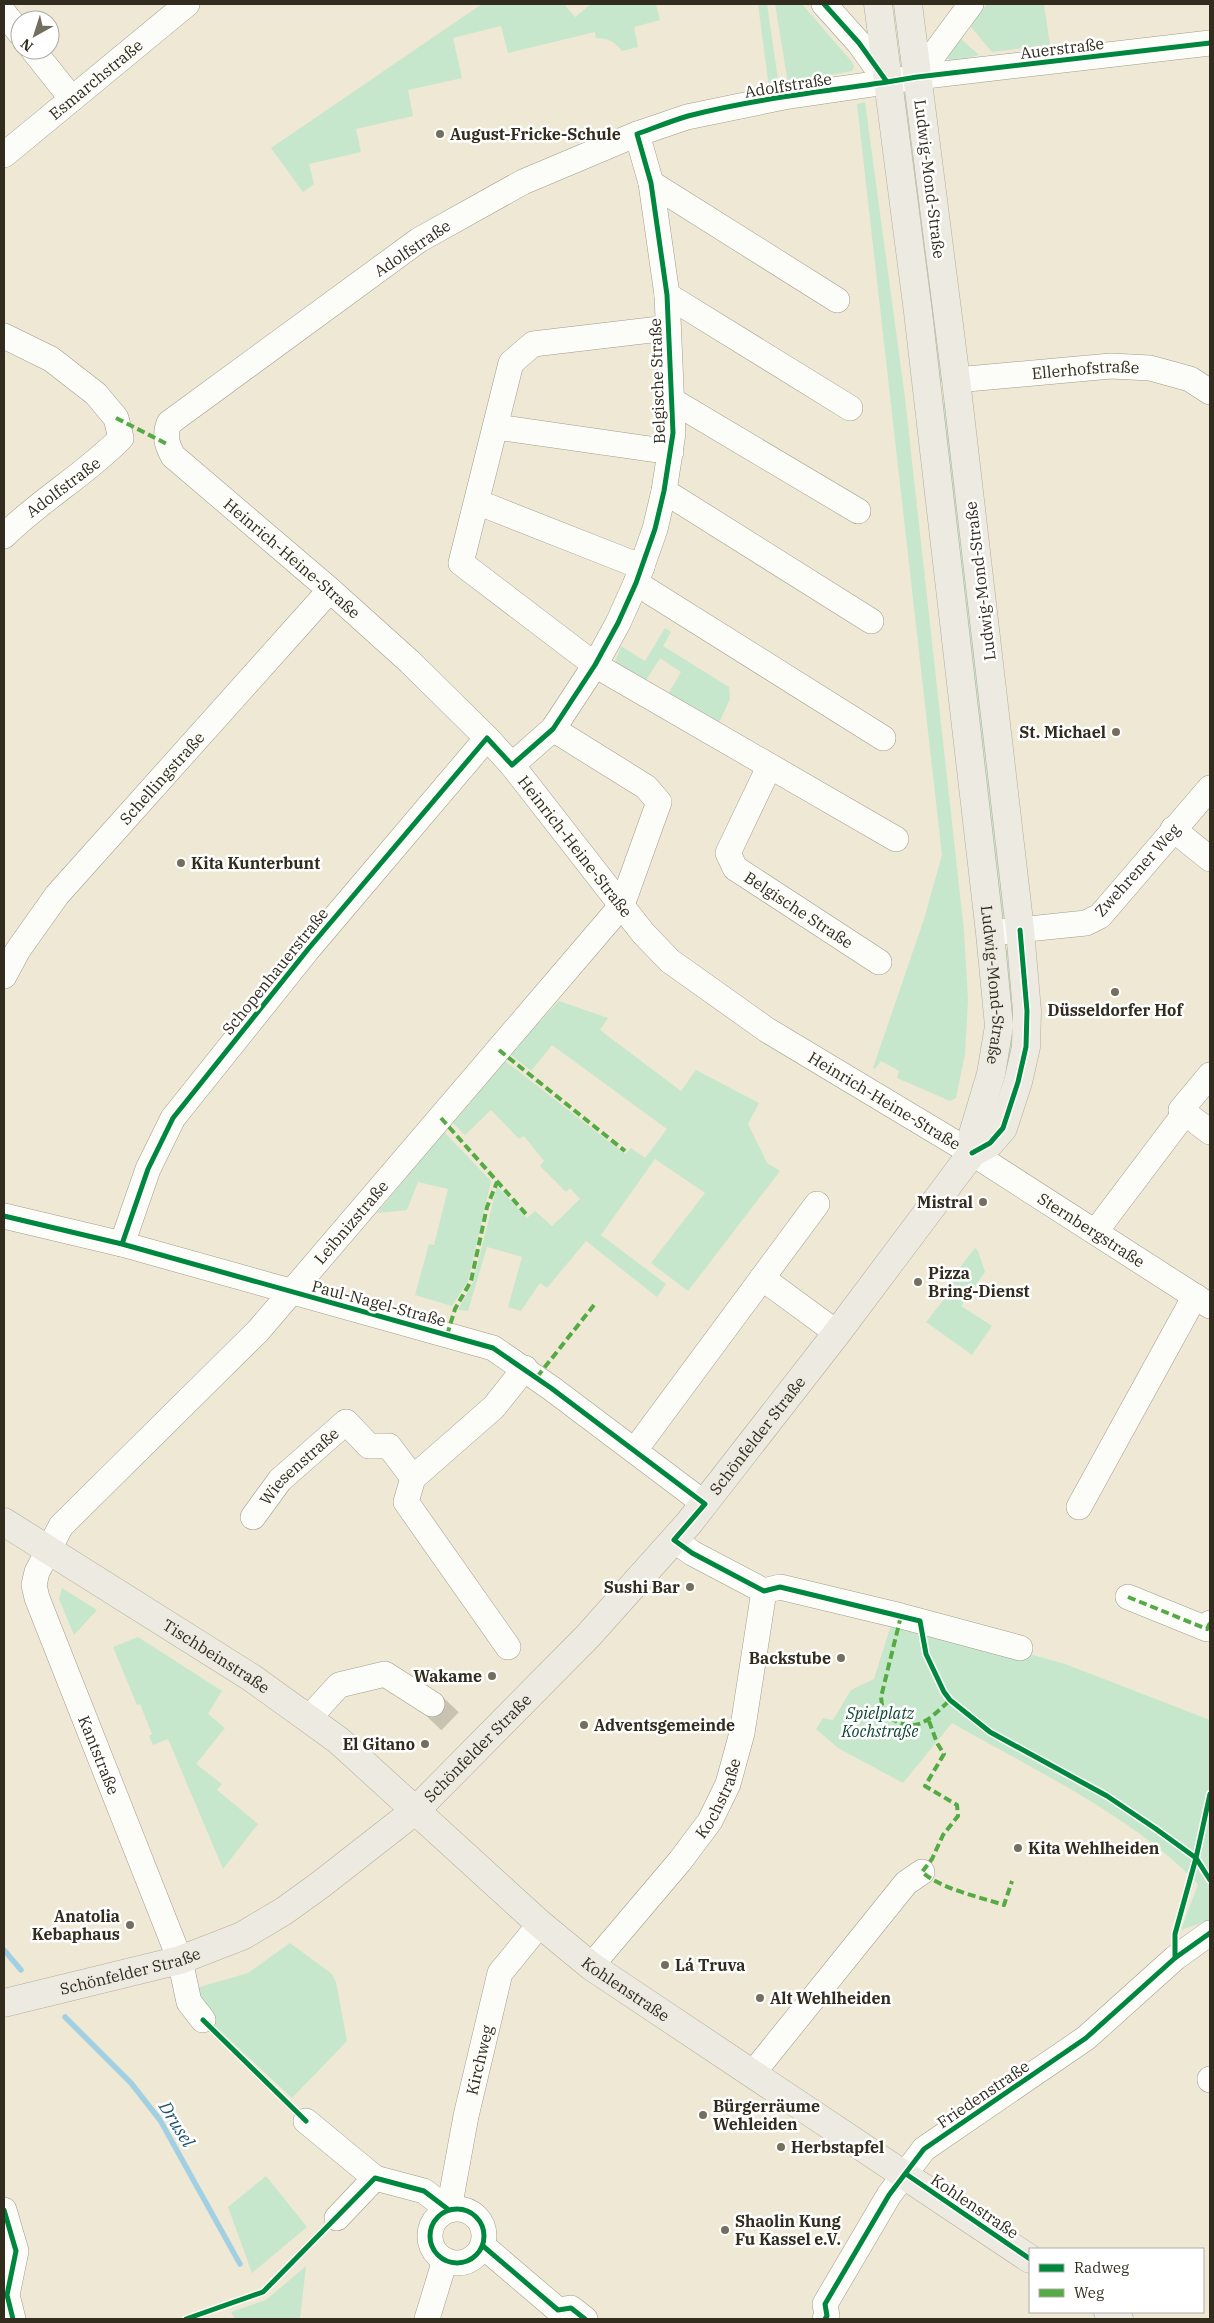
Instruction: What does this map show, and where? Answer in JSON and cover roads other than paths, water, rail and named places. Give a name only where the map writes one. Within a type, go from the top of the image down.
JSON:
[{"type":"main road","name":"Ludwig-Mond-Straße","points":[[878,4],[920,322],[990,933],[998,1026],[991,1074],[973,1134],[972,1153]]},
{"type":"main road","name":"Ludwig-Mond-Straße","points":[[908,4],[956,380],[1020,930],[1027,1010],[1026,1047],[1018,1082],[1003,1128],[990,1143],[972,1153]]},
{"type":"main road","name":"Schönfelder Straße","points":[[4,2003],[180,1960],[242,1936],[284,1911],[375,1844],[416,1810],[588,1636],[705,1504],[837,1333],[972,1153]]},
{"type":"main road","name":"Tischbeinstraße","points":[[4,1522],[252,1678],[338,1740],[416,1810]]},
{"type":"main road","name":"Kohlenstraße","points":[[416,1810],[540,1924],[591,1966],[906,2174],[1029,2258]]},
{"type":"street","name":"Esmarchstraße","points":[[4,155],[185,4]]},
{"type":"street","points":[[824,4],[859,43],[888,82]]},
{"type":"street","points":[[917,77],[971,4]]},
{"type":"street","name":"Auerstraße","points":[[888,82],[1210,43]]},
{"type":"street","points":[[41,60],[72,99]]},
{"type":"street","name":"Adolfstraße","points":[[169,423],[419,240],[523,182],[637,134],[687,117],[784,97],[888,82]]},
{"type":"street","name":"Belgische Straße","points":[[512,765],[553,729],[595,665],[618,623],[639,575],[664,491],[671,452],[673,401],[667,295],[651,183],[637,134]]},
{"type":"street","points":[[651,183],[836,300]]},
{"type":"street","name":"Belgische Straße","points":[[667,295],[850,408]]},
{"type":"street","name":"Belgische Straße","points":[[668,328],[533,344],[511,363],[461,563],[595,665],[896,839]]},
{"type":"street","name":"Adolfstraße","points":[[4,336],[51,359],[96,394],[116,418],[121,438],[101,459],[24,516],[4,536]]},
{"type":"street","name":"Ellerhofstraße","points":[[956,380],[1111,366],[1150,368],[1166,372],[1190,379],[1210,392]]},
{"type":"street","name":"Belgische Straße","points":[[673,401],[858,511]]},
{"type":"street","name":"Heinrich-Heine-Straße","points":[[169,423],[166,432],[167,444],[174,456],[330,590],[410,662],[487,738],[512,765],[643,933],[670,961],[766,1030],[972,1153]]},
{"type":"street","name":"Belgische Straße","points":[[496,427],[671,452]]},
{"type":"street","points":[[664,491],[871,621]]},
{"type":"street","points":[[477,502],[639,575],[883,738]]},
{"type":"street","name":"Schellingstraße","points":[[4,976],[18,950],[57,895],[330,590]]},
{"type":"street","points":[[553,729],[646,788],[660,802],[622,905]]},
{"type":"street","name":"Schopenhauerstraße","points":[[122,1244],[148,1169],[173,1118],[309,948],[487,738]]},
{"type":"street","name":"Belgische Straße","points":[[769,767],[728,852],[735,868],[879,962]]},
{"type":"street","name":"Zwehrener Weg","points":[[990,933],[1086,923],[1100,916],[1210,788]]},
{"type":"street","points":[[1173,829],[1210,859]]},
{"type":"street","name":"Leibnizstraße","points":[[48,1551],[61,1526],[258,1331],[622,905]]},
{"type":"street","points":[[1210,1075],[1181,1110],[1210,1132]]},
{"type":"street","points":[[1096,1231],[1185,1113]]},
{"type":"street","name":"Sternbergstraße","points":[[972,1153],[1203,1301]]},
{"type":"street","points":[[635,1450],[817,1204]]},
{"type":"street","name":"Paul-Nagel-Straße","points":[[5,1222],[122,1244],[493,1348],[525,1368],[705,1504]]},
{"type":"street","points":[[762,1278],[837,1333]]},
{"type":"street","points":[[1079,1506],[1203,1301]]},
{"type":"street","points":[[508,1647],[406,1502],[413,1478],[494,1407],[525,1368]]},
{"type":"street","name":"Wiesenstraße","points":[[253,1517],[280,1480],[346,1422],[369,1446],[389,1446],[413,1478]]},
{"type":"street","points":[[674,1540],[692,1553],[764,1591],[780,1587],[901,1616],[1020,1648]]},
{"type":"street","name":"Kantstraße","points":[[48,1551],[37,1572],[34,1585],[37,1598],[180,1960],[189,2002],[203,2020]]},
{"type":"street","name":"Kochstraße","points":[[591,1966],[685,1855],[710,1821],[728,1784],[742,1732],[764,1591]]},
{"type":"street","points":[[1128,1598],[1207,1629],[1210,1623]]},
{"type":"street","points":[[308,1719],[339,1686],[385,1674],[432,1704]]},
{"type":"street","points":[[753,2073],[906,1883],[922,1872]]},
{"type":"street","name":"Kirchweg","points":[[450,2209],[466,2116],[500,1973],[540,1924]]},
{"type":"street","name":"Friedenstraße","points":[[825,2319],[827,2316],[825,2304],[889,2194],[924,2149],[1086,2038],[1175,1958],[1210,1933]]},
{"type":"street","points":[[306,2121],[375,2178],[424,2191],[450,2209]]},
{"type":"street","points":[[338,2218],[375,2178]]},
{"type":"street","points":[[450,2209],[462,2209],[471,2212],[479,2219],[483,2228],[483,2246],[479,2253],[466,2262],[459,2263],[445,2260],[433,2249],[430,2234],[432,2224],[439,2215],[450,2209]]},
{"type":"street","points":[[4,2210],[16,2251],[7,2295],[13,2319]]},
{"type":"street","points":[[483,2246],[558,2310],[572,2308],[585,2319]]},
{"type":"street","points":[[427,2319],[445,2260]]},
{"type":"waterway","name":"Drusel","points":[[4,1950],[21,1970]]},
{"type":"waterway","name":"Drusel","points":[[65,2017],[131,2083],[160,2120],[240,2264]]},
{"type":"tunnel","points":[[432,1704],[456,1727]]},
{"type":"place","name":"August-Fricke-Schule","points":[[440,134]]},
{"type":"place","name":"St. Michael","points":[[1116,732]]},
{"type":"place","name":"Kita Kunterbunt","points":[[181,863]]},
{"type":"place","name":"Düsseldorfer Hof","points":[[1115,992]]},
{"type":"place","name":"Mistral","points":[[983,1202]]},
{"type":"place","name":"Pizza Bring-Dienst","points":[[918,1282]]},
{"type":"place","name":"Sushi Bar","points":[[690,1587]]},
{"type":"place","name":"Backstube","points":[[841,1658]]},
{"type":"place","name":"Wakame","points":[[492,1676]]},
{"type":"place","name":"Adventsgemeinde","points":[[584,1725]]},
{"type":"place","name":"El Gitano","points":[[425,1744]]},
{"type":"place","name":"Kita Wehlheiden","points":[[1018,1848]]},
{"type":"place","name":"Anatolia Kebaphaus","points":[[130,1925]]},
{"type":"place","name":"Lá Truva","points":[[665,1965]]},
{"type":"place","name":"Alt Wehlheiden","points":[[760,1998]]},
{"type":"place","name":"Bürgerräume Wehleiden","points":[[703,2115]]},
{"type":"place","name":"Herbstapfel","points":[[781,2147]]},
{"type":"place","name":"Shaolin Kung Fu Kassel e.V.","points":[[725,2230]]},
{"type":"park label","name":"Spielplatz Kochstraße","points":[[880,1722]]}]
